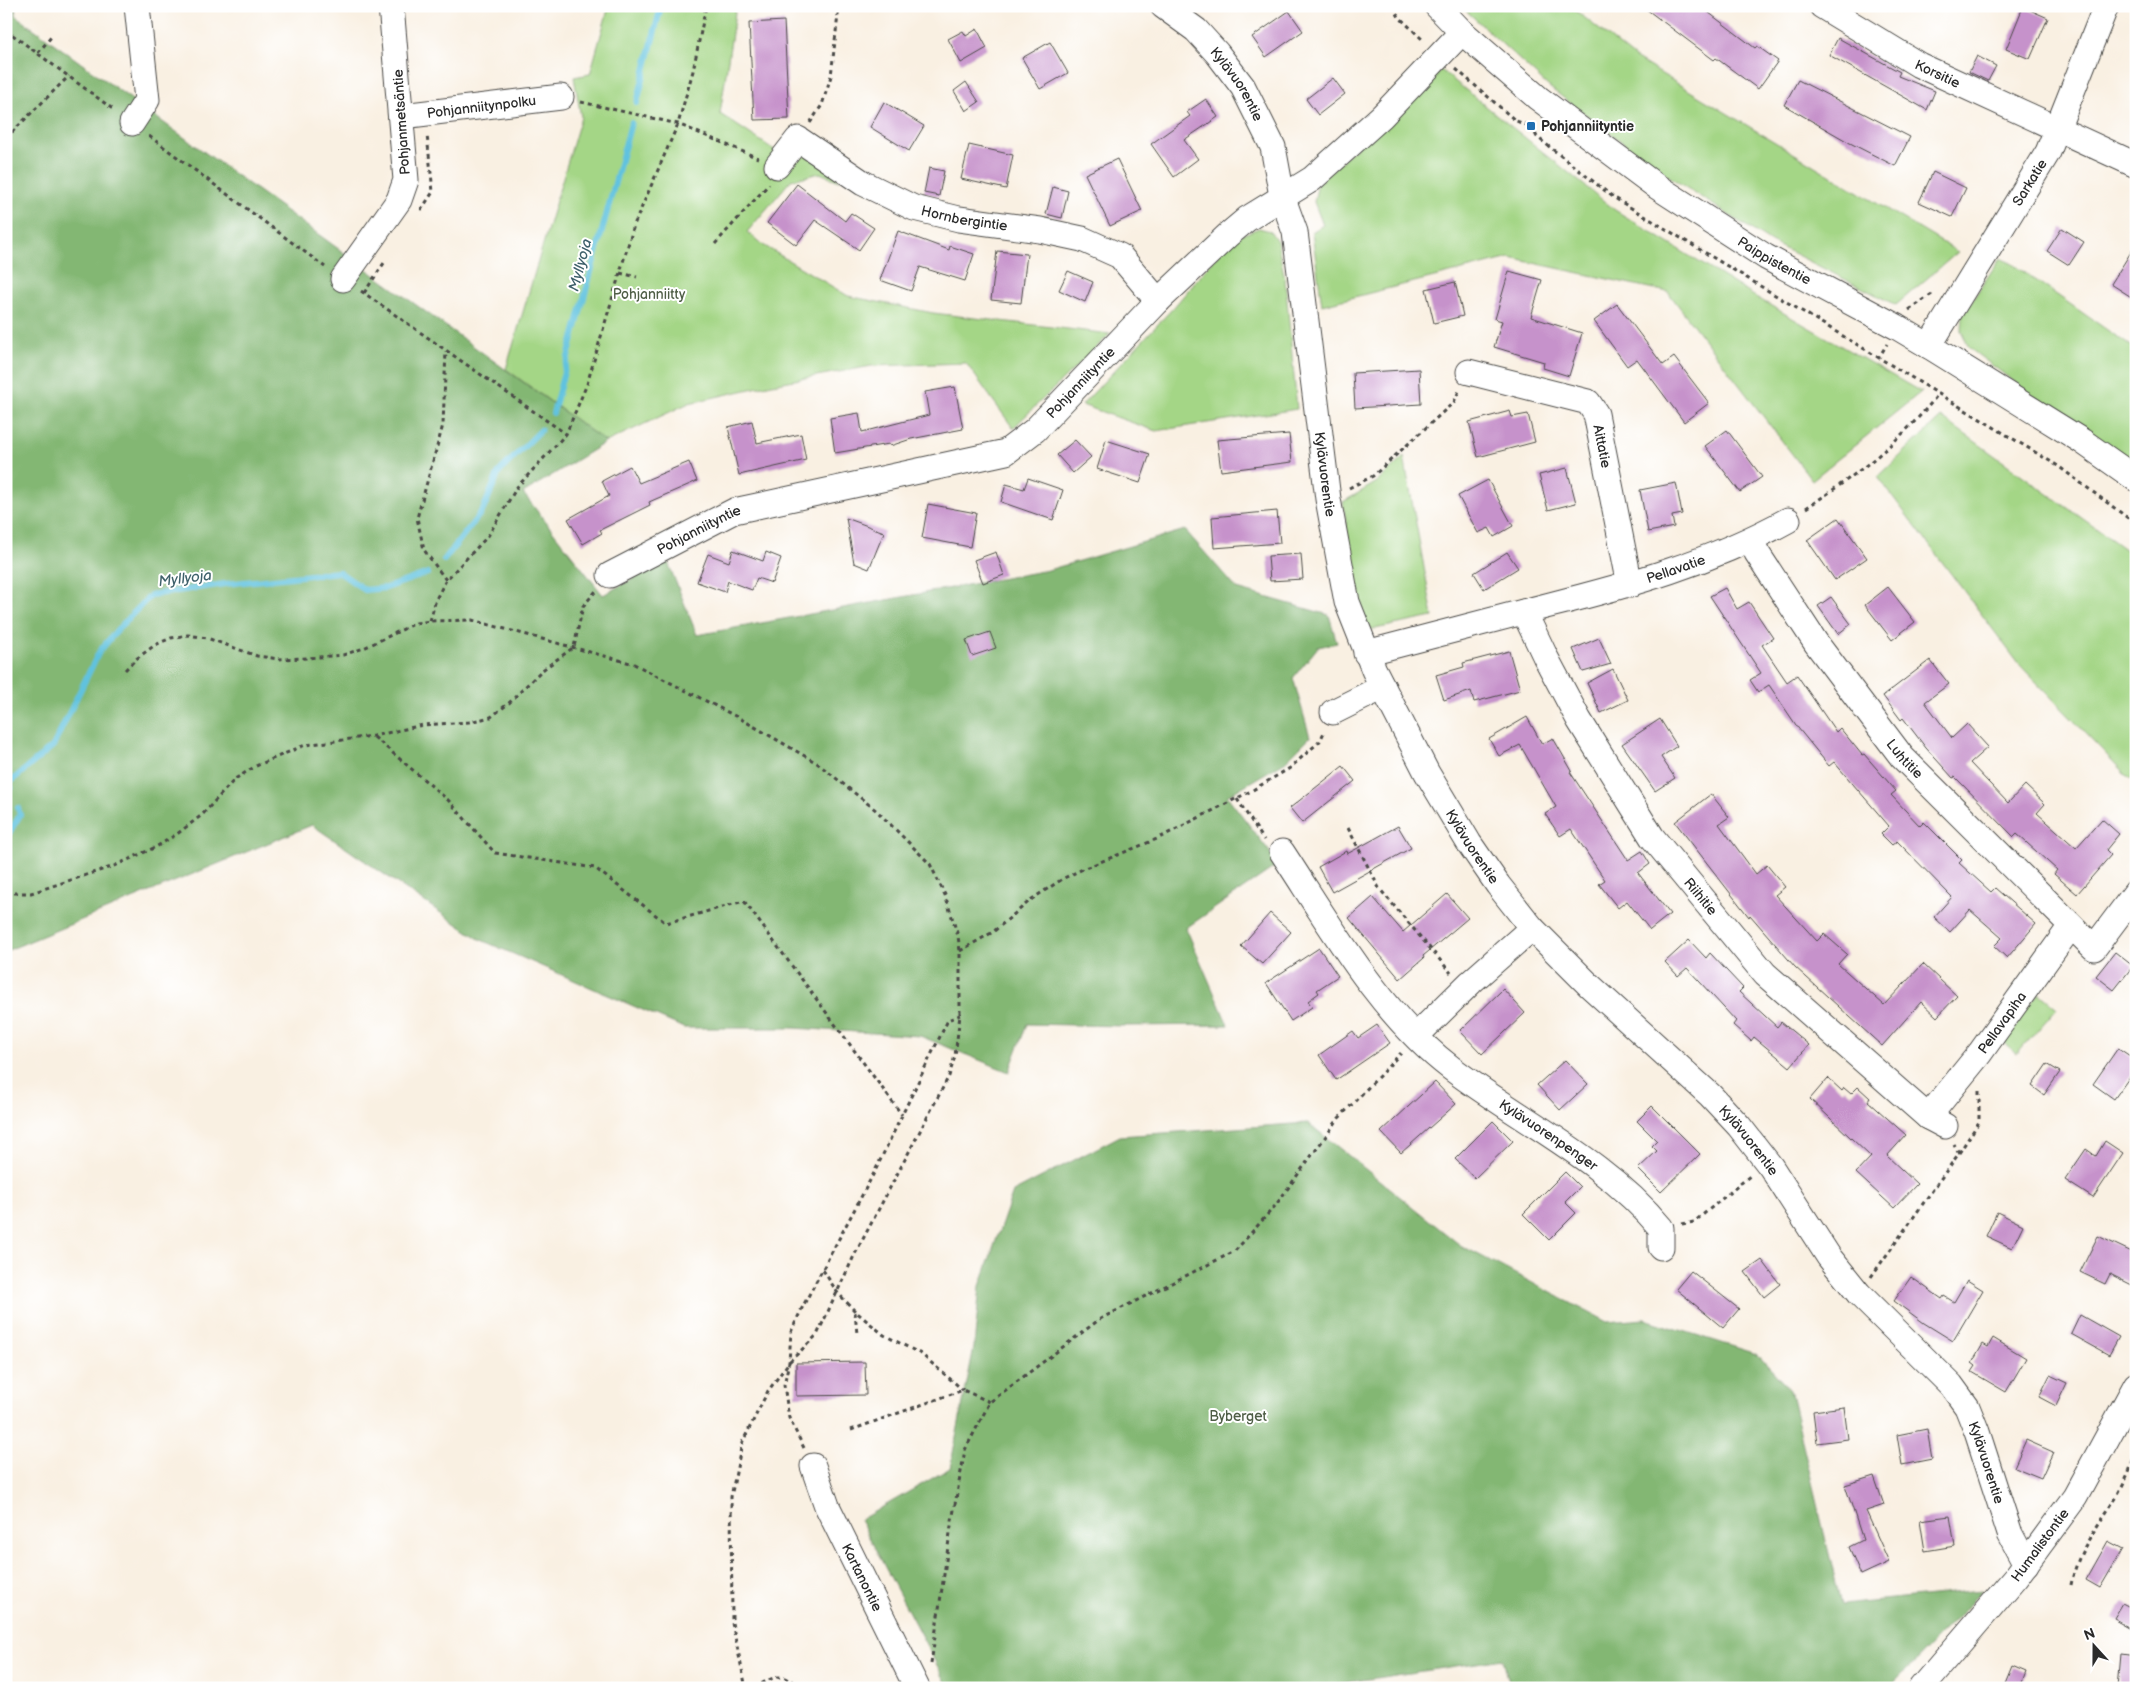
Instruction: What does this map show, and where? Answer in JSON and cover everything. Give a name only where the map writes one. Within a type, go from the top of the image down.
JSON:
[{"type":"street","points":[[132,123],[147,100],[137,6]]},
{"type":"street","name":"Pohjanmetsäntie","points":[[343,279],[398,200],[406,180],[402,116],[391,6]]},
{"type":"street","name":"Kylävuorentie","points":[[1163,6],[1196,30],[1217,53],[1243,87],[1273,147],[1282,196],[1295,232],[1328,499],[1347,602],[1366,653],[1427,773],[1470,844],[1532,928],[1589,985],[1710,1095],[1739,1126],[1771,1167],[1830,1257],[1859,1294],[1950,1385],[1967,1407],[1978,1432],[2010,1534],[2026,1564]]},
{"type":"street","name":"Paippistentie","points":[[1437,6],[1462,32],[1538,98],[1656,186],[1766,257],[1929,346],[2082,440],[2136,479]]},
{"type":"street","name":"Korsitie","points":[[1822,6],[1919,65],[2136,165]]},
{"type":"street","name":"Sarkatie","points":[[1929,346],[2048,152],[2106,6]]},
{"type":"street","name":"Pohjanniityntie","points":[[610,575],[734,511],[1006,452],[1035,430],[1158,301],[1247,219],[1312,178],[1382,116],[1462,32]]},
{"type":"street","name":"Pohjanniitynpolku","points":[[402,116],[561,97]]},
{"type":"street","points":[[777,166],[798,139]]},
{"type":"street","name":"Hornbergintie","points":[[798,139],[863,183],[914,208],[960,219],[1082,238],[1120,256],[1158,301]]},
{"type":"street","name":"Aittatie","points":[[1469,372],[1588,402],[1596,414],[1630,584]]},
{"type":"street","name":"Pellavatie","points":[[1366,653],[1630,584],[1697,562],[1751,540],[1788,520]]},
{"type":"street","name":"Luhtitie","points":[[1751,540],[1757,553],[1816,643],[1902,757],[2094,948],[2136,892]]},
{"type":"street","name":"Riihitie","points":[[1524,612],[1579,720],[1652,837],[1765,974],[1937,1122]]},
{"type":"street","points":[[1333,712],[1383,687]]},
{"type":"street","name":"Kylävuorenpenger","points":[[1282,852],[1372,988],[1416,1036],[1450,1068],[1620,1186],[1661,1238]]},
{"type":"street","name":"Pellavapiha","points":[[1937,1122],[1980,1053],[2072,926]]},
{"type":"street","points":[[1416,1036],[1464,988],[1532,928]]},
{"type":"street","name":"Humalistontie","points":[[1922,1688],[2026,1564],[2075,1497],[2136,1385]]},
{"type":"street","name":"Kartanontie","points":[[813,1466],[827,1506],[917,1688]]},
{"type":"path","points":[[430,620],[436,599],[446,580],[488,536],[517,487],[566,434],[587,384],[634,224],[678,124],[693,71],[706,6]]},
{"type":"path","points":[[798,139],[822,105],[831,76],[839,6]]},
{"type":"path","points":[[6,30],[343,279],[566,434]]},
{"type":"path","points":[[38,53],[51,37]]},
{"type":"path","points":[[6,138],[69,76]]},
{"type":"path","points":[[561,97],[678,124],[777,166],[780,172],[715,244]]},
{"type":"path","points":[[620,273],[637,277]]},
{"type":"path","points":[[446,350],[443,425],[417,518],[424,550],[446,580]]},
{"type":"path","points":[[1328,499],[1373,476],[1454,402],[1469,372]]},
{"type":"path","points":[[1788,520],[1854,476],[1909,428],[1939,393]]},
{"type":"path","points":[[6,893],[31,893],[114,866],[156,847],[202,815],[235,779],[256,766],[305,745],[374,736],[423,725],[469,722],[491,717],[541,670],[574,647],[583,606],[610,575]]},
{"type":"path","points":[[125,670],[136,658],[156,645],[171,638],[188,635],[207,638],[257,656],[278,659],[307,658],[343,655],[364,648],[416,623],[430,620],[472,620],[634,664],[741,719],[817,763],[877,811],[930,864],[945,895],[958,936],[960,952],[960,1016],[955,1056],[949,1076],[854,1256],[817,1335],[789,1362],[768,1391],[749,1427],[737,1461],[732,1497],[732,1623],[746,1688]]},
{"type":"path","points":[[374,736],[448,800],[496,853],[595,868],[666,923],[744,901],[902,1115]]},
{"type":"path","points":[[960,952],[993,932],[1032,899],[1064,878],[1157,839],[1237,799],[1290,768],[1320,741]]},
{"type":"path","points":[[1237,799],[1268,844],[1282,852]]},
{"type":"path","points":[[1348,828],[1379,888],[1464,988]]},
{"type":"path","points":[[813,1466],[789,1418],[784,1385],[789,1362],[792,1332],[803,1306],[902,1115],[948,1020],[960,1016]]},
{"type":"path","points":[[930,1665],[951,1526],[965,1450],[990,1402],[1100,1319],[1235,1250],[1275,1206],[1339,1118],[1416,1036]]},
{"type":"path","points":[[1859,1294],[1979,1122],[1980,1053]]},
{"type":"path","points":[[1937,1122],[1959,1153]]},
{"type":"path","points":[[1661,1238],[1694,1222],[1754,1172],[1757,1177]]},
{"type":"path","points":[[823,1270],[838,1292],[855,1311],[884,1335],[921,1354],[963,1390],[990,1402]]},
{"type":"path","points":[[855,1311],[857,1334]]},
{"type":"path","points":[[851,1430],[963,1390]]},
{"type":"path","points":[[2071,1586],[2074,1570],[2089,1537],[2126,1479],[2136,1452]]},
{"type":"path","points":[[755,1688],[774,1677],[792,1680],[800,1688]]},
{"type":"green space","points":[[6,6],[15,6],[16,16],[606,442],[523,493],[603,595],[667,560],[697,635],[1048,570],[1185,530],[1237,589],[1329,615],[1337,643],[1318,647],[1293,678],[1310,737],[1286,761],[1227,796],[1279,864],[1186,928],[1228,1025],[1124,1026],[1027,1024],[1009,1072],[920,1036],[794,1028],[684,1028],[479,939],[312,825],[6,951]]},
{"type":"green space","name":"Pohjanniitty","points":[[609,6],[736,6],[720,114],[779,153],[821,137],[823,146],[839,181],[820,173],[791,180],[747,232],[763,245],[848,296],[933,313],[1110,334],[1013,428],[966,363],[872,366],[772,384],[689,403],[606,442],[506,369],[581,117],[574,77],[590,74]]},
{"type":"green space","points":[[1461,6],[1570,6],[1635,58],[1958,252],[1896,305],[1771,242],[1662,172],[1549,87]]},
{"type":"green space","points":[[1441,70],[1615,210],[1754,296],[1921,392],[1812,480],[1668,292],[1510,258],[1322,305],[1312,232],[1323,225],[1314,202],[1318,183]]},
{"type":"green space","points":[[1259,228],[1270,231],[1277,241],[1285,279],[1297,409],[1156,431],[1082,405],[1174,307],[1231,239]]},
{"type":"green space","points":[[2000,258],[2011,263],[2136,350],[2136,473],[1969,348],[1961,330],[1962,316]]},
{"type":"green space","points":[[1941,417],[2136,557],[2136,774],[2130,779],[2019,664],[1878,477]]},
{"type":"green space","points":[[1404,457],[1433,617],[1370,630],[1357,600],[1343,502],[1377,482]]},
{"type":"green space","points":[[2039,993],[2057,1008],[2017,1054],[2000,1039]]},
{"type":"green space","name":"Byberget","points":[[1308,1123],[1460,1245],[1607,1322],[1645,1319],[1757,1354],[1790,1390],[1841,1604],[1982,1590],[1971,1604],[1889,1688],[1511,1688],[1503,1659],[1322,1686],[1322,1688],[949,1688],[860,1520],[950,1468],[974,1347],[980,1286],[1013,1192],[1120,1136]]},
{"type":"building","points":[[1642,6],[1700,6],[1755,48],[1757,46],[1778,61],[1758,89],[1716,58],[1714,60]]},
{"type":"building","points":[[2023,7],[2048,18],[2030,59],[2006,49]]},
{"type":"building","points":[[1289,11],[1303,31],[1266,57],[1252,37]]},
{"type":"building","points":[[784,21],[789,119],[754,120],[749,23]]},
{"type":"building","points":[[977,29],[987,48],[961,63],[948,39],[963,31],[966,36]]},
{"type":"building","points":[[1838,38],[1900,72],[1898,76],[1935,91],[1927,110],[1829,55]]},
{"type":"building","points":[[1050,42],[1068,73],[1040,89],[1022,58]]},
{"type":"building","points":[[1977,56],[1996,66],[1988,81],[1969,72]]},
{"type":"building","points":[[1333,78],[1345,94],[1318,115],[1306,99]]},
{"type":"building","points":[[1798,80],[1910,137],[1895,166],[1850,143],[1784,105]]},
{"type":"building","points":[[966,82],[979,102],[966,111],[954,91]]},
{"type":"building","points":[[1206,99],[1218,117],[1184,140],[1198,159],[1174,177],[1151,144],[1190,116],[1187,112]]},
{"type":"building","points":[[884,102],[924,126],[909,151],[870,127]]},
{"type":"building","points":[[969,145],[1013,155],[1006,189],[961,179]]},
{"type":"building","points":[[1117,159],[1142,211],[1110,226],[1085,174]]},
{"type":"building","points":[[929,168],[944,171],[939,196],[924,193]]},
{"type":"building","points":[[1933,172],[1966,188],[1952,217],[1919,202]]},
{"type":"building","points":[[797,184],[845,221],[851,213],[874,228],[859,250],[815,220],[796,245],[767,223]]},
{"type":"building","points":[[1053,187],[1068,191],[1062,218],[1046,214]]},
{"type":"building","points":[[2062,228],[2084,242],[2069,265],[2047,251]]},
{"type":"building","points":[[898,231],[949,250],[950,246],[974,254],[965,281],[920,267],[911,291],[880,280]]},
{"type":"building","points":[[2136,244],[2136,300],[2111,284]]},
{"type":"building","points":[[997,251],[1027,254],[1021,303],[991,300]]},
{"type":"building","points":[[1068,271],[1093,282],[1085,302],[1059,290]]},
{"type":"building","points":[[1509,271],[1542,280],[1531,317],[1582,333],[1569,376],[1543,368],[1544,362],[1494,347],[1502,321],[1495,319]]},
{"type":"building","points":[[1455,282],[1463,316],[1434,323],[1426,289]]},
{"type":"building","points":[[1617,304],[1663,365],[1674,357],[1709,403],[1684,422],[1637,359],[1627,366],[1594,321]]},
{"type":"building","points":[[1419,369],[1421,404],[1355,408],[1353,373]]},
{"type":"building","points":[[955,387],[963,429],[911,439],[890,446],[889,444],[835,453],[830,418],[859,413],[862,432],[929,415],[925,392]]},
{"type":"building","points":[[1510,411],[1512,417],[1528,414],[1535,442],[1478,457],[1469,422]]},
{"type":"building","points":[[752,421],[757,443],[801,434],[806,460],[739,475],[728,427]]},
{"type":"building","points":[[1727,430],[1762,477],[1740,492],[1705,446]]},
{"type":"building","points":[[1289,434],[1292,462],[1221,471],[1217,440]]},
{"type":"building","points":[[1075,440],[1091,457],[1073,473],[1057,455]]},
{"type":"building","points":[[1106,440],[1150,454],[1140,483],[1097,469]]},
{"type":"building","points":[[689,462],[697,481],[649,502],[650,505],[600,530],[602,533],[583,544],[568,519],[609,496],[602,481],[630,466],[639,483]]},
{"type":"building","points":[[1567,468],[1576,503],[1548,510],[1539,475]]},
{"type":"building","points":[[1028,478],[1063,490],[1053,520],[1001,502],[1006,484],[1024,489]]},
{"type":"building","points":[[1488,480],[1513,526],[1494,537],[1489,528],[1478,533],[1458,496]]},
{"type":"building","points":[[1676,483],[1682,514],[1672,516],[1674,527],[1648,532],[1640,490]]},
{"type":"building","points":[[928,504],[976,513],[970,547],[922,538]]},
{"type":"building","points":[[1277,511],[1280,543],[1214,548],[1212,517]]},
{"type":"building","points":[[846,518],[884,532],[869,569],[854,563]]},
{"type":"building","points":[[1838,518],[1867,558],[1835,580],[1807,540]]},
{"type":"building","points":[[733,550],[763,561],[766,552],[781,558],[772,583],[757,578],[752,590],[728,581],[725,592],[697,582],[708,554],[729,562]]},
{"type":"building","points":[[996,552],[1004,575],[983,583],[974,560]]},
{"type":"building","points":[[1507,552],[1518,568],[1484,589],[1474,573]]},
{"type":"building","points":[[1301,554],[1303,579],[1270,581],[1268,556]]},
{"type":"building","points":[[1888,587],[1915,622],[1892,640],[1865,605]]},
{"type":"building","points":[[1725,588],[1737,609],[1749,602],[1773,638],[1762,645],[1787,682],[1797,675],[1836,732],[1840,728],[1896,791],[1891,795],[1920,826],[1924,822],[1962,860],[1959,863],[1991,892],[1995,888],[2036,924],[2007,958],[1994,946],[2002,938],[1970,910],[1950,932],[1934,917],[1952,897],[1897,841],[1892,845],[1881,834],[1889,826],[1834,762],[1829,766],[1798,728],[1769,685],[1758,692],[1750,680],[1761,673],[1710,596]]},
{"type":"building","points":[[1831,597],[1851,624],[1838,634],[1818,606]]},
{"type":"building","points":[[990,632],[996,648],[972,656],[966,640]]},
{"type":"building","points":[[1599,638],[1611,664],[1583,672],[1573,649]]},
{"type":"building","points":[[1509,651],[1520,690],[1474,702],[1471,691],[1444,700],[1436,675],[1464,667],[1463,663]]},
{"type":"building","points":[[1930,660],[1949,684],[1925,702],[1952,738],[1967,724],[1988,747],[1970,763],[2008,803],[2025,785],[2045,804],[2037,813],[2076,848],[2102,819],[2119,834],[2106,850],[2111,855],[2077,894],[2054,874],[2057,870],[2017,834],[2014,837],[1955,777],[1953,778],[1926,748],[1903,718],[1901,720],[1883,696]]},
{"type":"building","points":[[1613,669],[1628,700],[1601,713],[1587,683]]},
{"type":"building","points":[[1527,717],[1542,744],[1553,738],[1572,771],[1570,772],[1628,860],[1642,851],[1650,864],[1638,873],[1670,914],[1650,930],[1627,901],[1618,908],[1599,884],[1605,880],[1571,829],[1560,836],[1545,814],[1556,807],[1520,745],[1499,756],[1489,739]]},
{"type":"building","points":[[1660,719],[1677,746],[1661,757],[1675,778],[1655,791],[1622,744]]},
{"type":"building","points":[[1343,766],[1355,781],[1302,823],[1290,808]]},
{"type":"building","points":[[1711,794],[1729,817],[1719,824],[1756,874],[1767,865],[1785,887],[1775,895],[1817,941],[1824,934],[1847,954],[1838,964],[1884,1005],[1923,964],[1957,996],[1937,1017],[1921,1002],[1882,1046],[1795,967],[1750,915],[1749,917],[1675,822]]},
{"type":"building","points":[[1398,826],[1411,848],[1332,892],[1318,867],[1346,851],[1347,854]]},
{"type":"building","points":[[1447,894],[1468,918],[1423,956],[1424,958],[1400,979],[1349,918],[1373,897],[1403,932]]},
{"type":"building","points":[[1270,913],[1291,932],[1262,964],[1241,946]]},
{"type":"building","points":[[1689,940],[1706,958],[1710,953],[1743,988],[1739,992],[1777,1027],[1781,1022],[1809,1045],[1790,1067],[1754,1037],[1751,1041],[1733,1025],[1736,1021],[1687,968],[1678,976],[1665,962]]},
{"type":"building","points":[[1319,948],[1338,976],[1317,990],[1319,993],[1308,1001],[1312,1007],[1291,1021],[1266,983]]},
{"type":"building","points":[[2115,952],[2133,966],[2114,990],[2096,976]]},
{"type":"building","points":[[1503,989],[1525,1013],[1482,1054],[1460,1031]]},
{"type":"building","points":[[1377,1025],[1390,1043],[1336,1080],[1319,1055],[1353,1031],[1358,1038]]},
{"type":"building","points":[[2118,1048],[2136,1060],[2136,1068],[2114,1099],[2093,1084]]},
{"type":"building","points":[[1565,1060],[1588,1084],[1560,1110],[1537,1085]]},
{"type":"building","points":[[2047,1064],[2060,1072],[2044,1095],[2032,1086]]},
{"type":"building","points":[[1828,1078],[1842,1091],[1844,1088],[1851,1094],[1858,1087],[1870,1098],[1868,1101],[1906,1135],[1887,1156],[1917,1184],[1894,1208],[1856,1173],[1871,1157],[1810,1099]]},
{"type":"building","points":[[1435,1082],[1456,1104],[1401,1153],[1381,1132]]},
{"type":"building","points":[[1652,1106],[1700,1154],[1661,1192],[1638,1169],[1657,1151],[1652,1146],[1657,1141],[1637,1121]]},
{"type":"building","points":[[1493,1121],[1513,1141],[1475,1178],[1455,1159]]},
{"type":"building","points":[[2105,1141],[2123,1153],[2093,1198],[2065,1180],[2086,1149],[2096,1156]]},
{"type":"building","points":[[1565,1172],[1580,1187],[1565,1202],[1576,1213],[1549,1240],[1523,1214]]},
{"type":"building","points":[[1997,1212],[2023,1225],[2012,1248],[1986,1236]]},
{"type":"building","points":[[2098,1236],[2136,1254],[2136,1287],[2110,1274],[2105,1284],[2080,1272]]},
{"type":"building","points":[[1762,1260],[1780,1284],[1764,1297],[1745,1272]]},
{"type":"building","points":[[1691,1271],[1739,1309],[1723,1328],[1676,1289]]},
{"type":"building","points":[[1911,1277],[1942,1299],[1944,1296],[1954,1302],[1967,1280],[1983,1290],[1953,1341],[1894,1301]]},
{"type":"building","points":[[2080,1315],[2119,1337],[2109,1355],[2071,1334]]},
{"type":"building","points":[[1993,1338],[2026,1358],[2006,1392],[1972,1372],[1976,1366],[1972,1363],[1983,1344],[1988,1347]]},
{"type":"building","points":[[865,1362],[866,1395],[796,1396],[796,1363]]},
{"type":"building","points":[[2050,1375],[2067,1383],[2056,1406],[2039,1397]]},
{"type":"building","points":[[1844,1407],[1848,1439],[1817,1443],[1813,1411]]},
{"type":"building","points":[[1927,1429],[1932,1459],[1902,1465],[1897,1435]]},
{"type":"building","points":[[2026,1440],[2053,1452],[2041,1478],[2014,1467]]},
{"type":"building","points":[[1874,1476],[1884,1505],[1866,1511],[1889,1562],[1861,1575],[1849,1547],[1863,1540],[1845,1485]]},
{"type":"building","points":[[1950,1516],[1955,1546],[1925,1551],[1920,1520]]},
{"type":"building","points":[[2108,1541],[2123,1549],[2100,1588],[2086,1580]]},
{"type":"building","points":[[2122,1603],[2136,1610],[2136,1631],[2113,1618]]},
{"type":"building","points":[[2121,1655],[2136,1657],[2136,1688],[2118,1688]]},
{"type":"building","points":[[2012,1666],[2026,1672],[2020,1688],[2003,1688]]},
{"type":"waterway","name":"Myllyoja","points":[[637,103],[661,6]]},
{"type":"waterway","name":"Myllyoja","points":[[553,413],[631,123]]},
{"type":"waterway","name":"Myllyoja","points":[[444,560],[483,510],[499,472],[541,430]]},
{"type":"waterway","name":"Myllyoja","points":[[11,788],[9,783],[53,746],[99,652],[117,630],[151,595],[225,584],[339,572],[365,590],[386,588],[428,573]]},
{"type":"waterway","name":"Myllyoja","points":[[6,838],[20,815],[18,808]]},
{"type":"place","name":"Pohjanniityntie","points":[[1531,126]]}]
